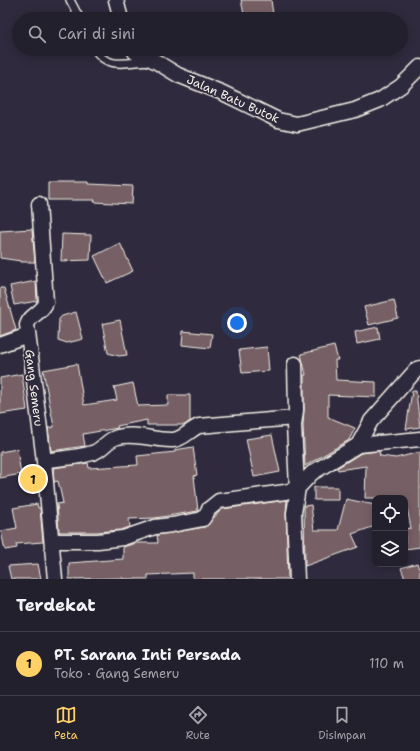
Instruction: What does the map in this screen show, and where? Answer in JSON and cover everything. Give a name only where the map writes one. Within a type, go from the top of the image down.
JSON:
[{"type":"street","points":[[116,0],[119,12]]},
{"type":"street","name":"Jalan Batu Butok","points":[[144,56],[178,75],[223,93],[278,120],[297,124],[355,110],[380,100],[401,86],[420,67]]},
{"type":"street","name":"Gang Semeru","points":[[39,204],[46,302],[41,311],[29,319],[27,323],[44,461],[55,579]]},
{"type":"street","points":[[0,345],[28,336]]},
{"type":"street","points":[[295,364],[295,418],[298,488],[294,513],[297,579]]},
{"type":"street","points":[[358,445],[371,421],[420,368]]},
{"type":"street","points":[[44,461],[92,453],[111,439],[125,435],[173,440],[185,436],[194,428],[200,426],[295,418]]},
{"type":"street","points":[[52,541],[98,541],[123,538],[155,527],[172,526],[203,519],[209,509],[219,501],[285,492],[298,488],[312,473],[358,445],[420,439]]},
{"type":"lane","points":[[70,0],[76,12]]},
{"type":"lane","points":[[99,56],[107,62],[155,61]]},
{"type":"building","points":[[241,0],[271,0],[273,12],[244,12]]},
{"type":"building","points":[[48,182],[88,182],[88,184],[133,186],[132,204],[94,202],[95,200],[48,200]]},
{"type":"building","points":[[32,229],[35,262],[21,262],[0,258],[0,231]]},
{"type":"building","points":[[62,234],[91,235],[90,260],[61,261]]},
{"type":"building","points":[[120,243],[133,271],[107,283],[94,256]]},
{"type":"building","points":[[36,281],[37,301],[14,305],[10,286]]},
{"type":"building","points":[[0,288],[4,288],[16,330],[0,336]]},
{"type":"building","points":[[394,300],[398,318],[369,325],[364,307]]},
{"type":"building","points":[[76,312],[83,339],[67,343],[58,340],[59,319],[62,316]]},
{"type":"building","points":[[120,320],[127,355],[119,356],[108,353],[102,324]]},
{"type":"building","points":[[378,327],[380,339],[357,344],[355,332]]},
{"type":"building","points":[[183,331],[212,334],[210,348],[182,345]]},
{"type":"building","points":[[334,346],[338,360],[335,360],[336,380],[376,382],[376,397],[328,395],[328,417],[355,428],[349,440],[305,466],[303,425],[304,375],[306,375],[301,354]]},
{"type":"building","points":[[267,347],[269,371],[242,373],[239,350]]},
{"type":"building","points":[[77,364],[84,405],[117,400],[114,387],[133,383],[138,406],[168,405],[168,395],[190,395],[190,421],[185,425],[147,425],[147,420],[117,426],[118,428],[83,434],[85,446],[51,451],[48,428],[54,427],[43,370]]},
{"type":"building","points":[[22,374],[27,410],[0,414],[0,378]]},
{"type":"building","points":[[412,391],[416,391],[420,427],[406,429]]},
{"type":"building","points":[[272,435],[280,472],[254,477],[246,439]]},
{"type":"building","points":[[193,447],[197,475],[194,476],[198,511],[155,518],[129,519],[130,527],[121,530],[97,532],[59,532],[57,504],[63,503],[58,481],[54,482],[53,468],[88,463],[89,468],[138,465],[137,456],[175,452],[175,450]]},
{"type":"building","points":[[17,449],[21,474],[0,478],[0,452]]},
{"type":"building","points":[[379,451],[380,456],[396,458],[420,452],[420,547],[408,549],[408,528],[411,528],[408,513],[408,495],[372,495],[372,498],[365,498],[366,466],[338,470],[337,468],[361,453]]},
{"type":"building","points":[[36,472],[38,484],[25,486],[23,474]]},
{"type":"building","points":[[314,487],[338,487],[338,500],[314,500]]},
{"type":"building","points":[[346,499],[372,504],[372,527],[352,534],[358,547],[305,566],[304,506],[311,505],[314,530],[338,530]]},
{"type":"building","points":[[287,500],[288,579],[193,579],[193,573],[148,575],[148,579],[69,579],[69,563],[123,559],[123,547],[136,543],[158,543],[157,535],[205,527],[222,509]]},
{"type":"building","points":[[37,504],[38,508],[40,508],[43,542],[16,544],[17,548],[5,550],[1,531],[17,528],[13,508]]},
{"type":"building","points":[[417,563],[420,572],[420,579],[405,579],[401,568]]},
{"type":"building","points":[[38,564],[41,579],[11,579],[8,566]]},
{"type":"place","name":"PT. Sarana Inti Persada","points":[[33,479]]}]
